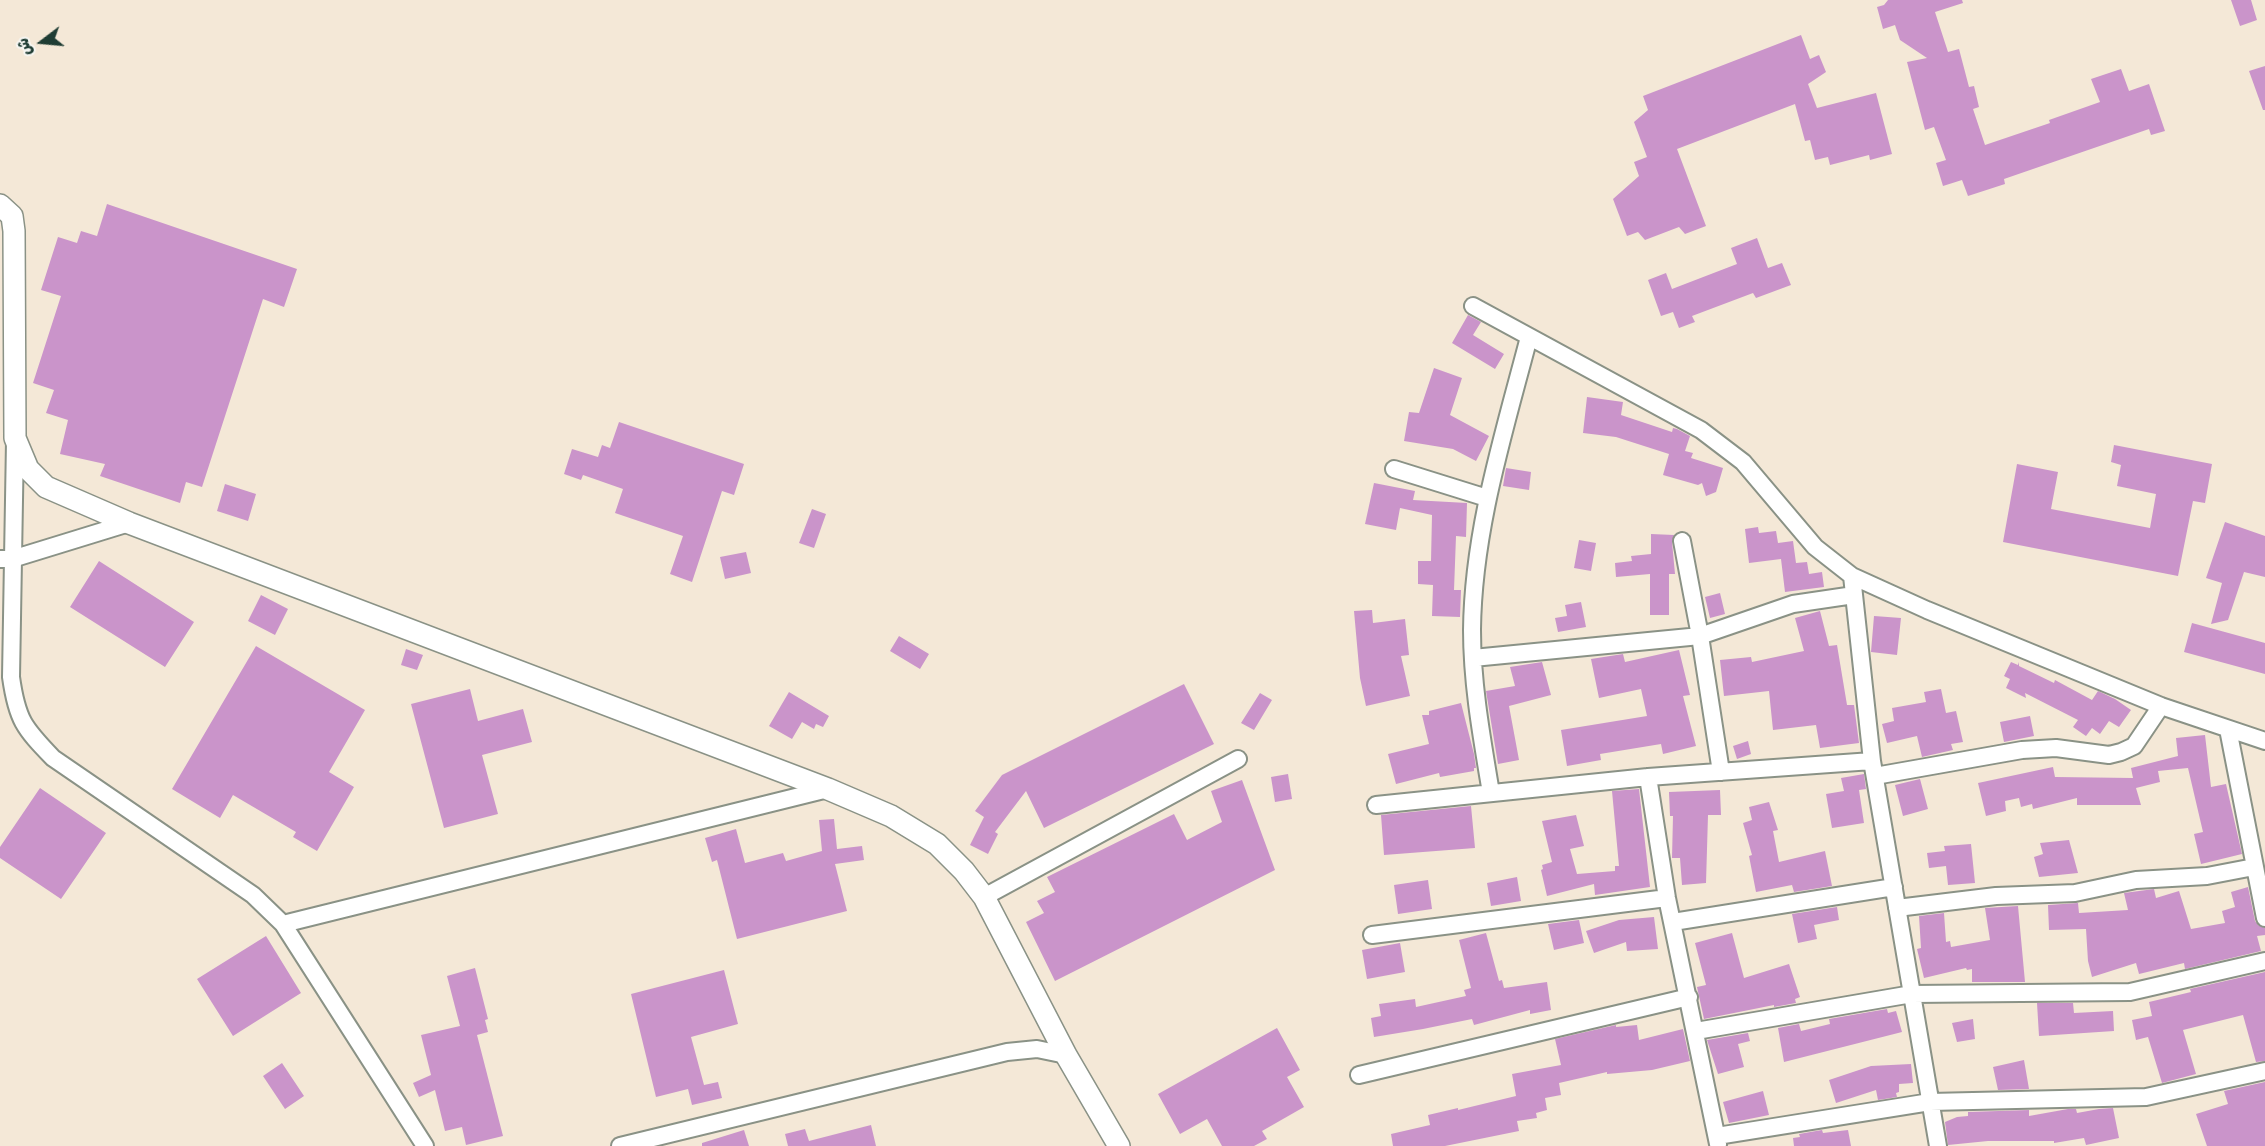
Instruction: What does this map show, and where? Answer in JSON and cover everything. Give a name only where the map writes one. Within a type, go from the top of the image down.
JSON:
[{"type":"street","points":[[0,205],[12,216],[14,231],[7,340],[15,438],[6,559],[11,677],[15,705],[27,731],[53,758],[253,895],[283,924],[425,1146]]},
{"type":"street","points":[[1473,306],[1701,430],[1743,462],[1815,547],[1852,576],[1927,610],[2161,706],[2265,741]]},
{"type":"street","points":[[1491,793],[1476,696],[1473,658],[1472,629],[1476,569],[1487,498],[1529,336]]},
{"type":"street","points":[[15,438],[28,469],[46,487],[129,523],[828,789],[891,816],[937,843],[964,871],[984,897],[1066,1055],[1119,1146]]},
{"type":"street","points":[[1395,469],[1487,498]]},
{"type":"street","points":[[6,559],[129,523]]},
{"type":"street","points":[[1682,541],[1700,636],[1721,772]]},
{"type":"street","points":[[1852,576],[1874,769],[1938,1146]]},
{"type":"street","points":[[1473,658],[1700,636],[1793,604],[1854,595]]},
{"type":"street","points":[[1376,805],[1648,777],[1721,772],[1874,769],[2022,750],[2056,748],[2109,755],[2134,746],[2161,706]]},
{"type":"street","points":[[2228,729],[2257,860],[2265,918]]},
{"type":"street","points":[[984,897],[1239,759]]},
{"type":"street","points":[[1648,777],[1667,898],[1717,1141],[1930,1102],[2146,1097],[2265,1071]]},
{"type":"street","points":[[283,924],[828,789]]},
{"type":"street","points":[[1897,908],[1996,896],[2075,892],[2136,880],[2207,876],[2257,860]]},
{"type":"street","points":[[1673,922],[1894,887]]},
{"type":"street","points":[[1372,935],[1667,898]]},
{"type":"street","points":[[1696,1031],[1912,994],[2130,992],[2265,961]]},
{"type":"street","points":[[1359,1074],[1689,997]]},
{"type":"street","points":[[620,1146],[1007,1052],[1037,1049],[1066,1055]]},
{"type":"building","points":[[1888,0],[1962,0],[1963,3],[1935,12],[1948,52],[1959,49],[1969,87],[1974,86],[1979,107],[1973,109],[1985,145],[2050,123],[2049,120],[2100,102],[2091,79],[2121,69],[2129,91],[2149,84],[2165,131],[2151,135],[2149,129],[2004,179],[2005,184],[1968,196],[1962,180],[1943,186],[1936,163],[1946,160],[1934,127],[1925,130],[1907,62],[1927,58],[1900,40],[1895,25],[1883,29],[1877,7],[1884,5]]},
{"type":"building","points":[[2231,0],[2251,0],[2257,20],[2240,26]]},
{"type":"building","points":[[1801,35],[1810,59],[1819,55],[1826,72],[1808,84],[1817,108],[1876,93],[1892,154],[1870,160],[1869,155],[1830,165],[1828,157],[1815,160],[1810,140],[1805,141],[1795,104],[1677,149],[1706,226],[1685,234],[1679,227],[1645,240],[1638,232],[1627,236],[1613,199],[1639,176],[1634,162],[1647,157],[1634,122],[1648,110],[1643,96]]},
{"type":"building","points":[[2265,66],[2265,110],[2263,110],[2249,71]]},
{"type":"building","points":[[107,204],[297,269],[284,307],[263,299],[202,487],[186,482],[180,503],[100,476],[105,464],[60,454],[68,420],[46,413],[54,390],[33,383],[61,296],[41,290],[58,237],[77,243],[81,231],[97,236]]},
{"type":"building","points":[[1757,238],[1768,268],[1782,263],[1791,285],[1756,298],[1753,293],[1692,316],[1695,322],[1679,328],[1673,312],[1661,316],[1648,280],[1666,273],[1672,289],[1737,264],[1731,248]]},
{"type":"building","points":[[1468,315],[1481,322],[1473,335],[1504,354],[1495,369],[1452,343]]},
{"type":"building","points":[[1434,368],[1462,378],[1450,415],[1489,436],[1476,461],[1453,449],[1404,441],[1409,412],[1419,413]]},
{"type":"building","points":[[1587,397],[1623,402],[1621,415],[1672,432],[1673,428],[1677,429],[1690,436],[1685,451],[1693,453],[1691,458],[1723,468],[1716,492],[1706,496],[1702,483],[1698,485],[1663,475],[1669,454],[1616,437],[1583,433]]},
{"type":"building","points":[[619,422],[744,464],[734,495],[722,491],[692,582],[670,574],[683,536],[615,513],[623,489],[583,475],[581,480],[564,474],[572,449],[598,457],[602,445],[610,448]]},
{"type":"building","points":[[2114,445],[2212,464],[2205,503],[2193,501],[2178,576],[2003,542],[2017,464],[2058,472],[2051,509],[2150,528],[2156,494],[2117,486],[2121,465],[2111,462]]},
{"type":"building","points":[[1506,468],[1531,472],[1529,490],[1503,486]]},
{"type":"building","points":[[1374,483],[1415,491],[1413,500],[1467,503],[1466,537],[1456,536],[1454,590],[1461,590],[1460,617],[1432,616],[1433,585],[1418,584],[1418,561],[1431,561],[1432,515],[1400,508],[1396,530],[1365,524]]},
{"type":"building","points":[[225,484],[256,494],[248,521],[217,511]]},
{"type":"building","points":[[812,509],[826,514],[814,548],[799,543]]},
{"type":"building","points":[[2225,522],[2265,536],[2265,577],[2244,572],[2228,620],[2211,624],[2222,583],[2206,578]]},
{"type":"building","points":[[1758,527],[1759,533],[1776,531],[1778,543],[1793,541],[1796,563],[1807,562],[1809,574],[1822,572],[1824,587],[1785,592],[1781,559],[1749,563],[1745,529]]},
{"type":"building","points":[[1651,534],[1674,535],[1672,542],[1675,574],[1669,574],[1669,615],[1650,615],[1650,574],[1616,577],[1615,563],[1632,561],[1631,556],[1651,554]]},
{"type":"building","points":[[1579,540],[1596,543],[1591,571],[1574,568]]},
{"type":"building","points":[[746,552],[751,573],[725,579],[720,557]]},
{"type":"building","points":[[99,561],[194,622],[165,667],[70,607]]},
{"type":"building","points":[[1720,593],[1725,614],[1710,618],[1705,597]]},
{"type":"building","points":[[261,595],[288,609],[275,635],[248,621]]},
{"type":"building","points":[[1581,602],[1586,627],[1558,632],[1555,618],[1567,616],[1565,605]]},
{"type":"building","points":[[1372,610],[1373,623],[1405,619],[1409,655],[1401,656],[1410,696],[1366,706],[1360,678],[1354,611]]},
{"type":"building","points":[[1820,611],[1829,646],[1837,645],[1847,705],[1854,705],[1859,743],[1820,748],[1816,725],[1773,730],[1769,691],[1724,696],[1720,660],[1751,657],[1752,662],[1804,651],[1795,618]]},
{"type":"building","points":[[1874,616],[1901,618],[1897,655],[1871,652]]},
{"type":"building","points":[[2192,623],[2265,643],[2265,674],[2184,652]]},
{"type":"building","points":[[899,636],[929,654],[920,669],[890,651]]},
{"type":"building","points":[[256,646],[365,710],[329,772],[354,787],[317,851],[293,837],[296,832],[233,795],[220,818],[172,789]]},
{"type":"building","points":[[406,649],[423,655],[417,670],[401,665]]},
{"type":"building","points":[[1679,650],[1690,695],[1683,696],[1696,746],[1663,754],[1661,744],[1600,754],[1601,760],[1567,766],[1561,730],[1647,716],[1641,689],[1599,698],[1591,659],[1623,654],[1625,662]]},
{"type":"building","points":[[1542,662],[1551,695],[1509,706],[1519,760],[1498,764],[1486,691],[1515,686],[1510,667]]},
{"type":"building","points":[[2011,662],[2018,665],[2019,662],[2019,666],[2054,683],[2055,680],[2092,700],[2098,691],[2131,710],[2119,727],[2109,721],[2100,734],[2092,728],[2086,736],[2073,727],[2078,720],[2025,693],[2026,698],[2006,688],[2010,679],[2004,676]]},
{"type":"building","points":[[1184,684],[1214,744],[1044,828],[1026,791],[995,832],[998,834],[988,854],[970,845],[984,817],[975,811],[1002,775]]},
{"type":"building","points":[[470,689],[478,721],[523,709],[532,742],[482,755],[498,814],[444,828],[411,704]]},
{"type":"building","points":[[1941,689],[1946,713],[1956,711],[1963,742],[1951,744],[1953,750],[1922,757],[1917,736],[1887,743],[1882,724],[1894,721],[1892,708],[1926,702],[1924,692]]},
{"type":"building","points":[[789,692],[829,716],[823,727],[816,724],[814,729],[802,722],[792,739],[769,726]]},
{"type":"building","points":[[1260,693],[1272,700],[1254,730],[1241,723]]},
{"type":"building","points":[[1461,703],[1474,754],[1476,768],[1474,771],[1440,777],[1439,773],[1396,784],[1388,754],[1429,744],[1422,715],[1429,715],[1429,711]]},
{"type":"building","points":[[2030,716],[2034,736],[2004,742],[2000,722]]},
{"type":"building","points":[[2205,735],[2211,787],[2226,784],[2242,854],[2201,864],[2194,834],[2203,832],[2188,768],[2158,771],[2160,782],[2136,788],[2141,805],[2077,805],[2077,798],[2033,809],[2032,804],[2021,807],[2019,798],[2005,801],[2006,811],[1986,816],[1978,783],[2053,767],[2055,777],[2133,778],[2131,768],[2178,756],[2176,738]]},
{"type":"building","points":[[1748,741],[1751,754],[1737,759],[1733,746]]},
{"type":"building","points":[[1288,774],[1292,799],[1275,802],[1271,777]]},
{"type":"building","points":[[1864,774],[1866,789],[1859,790],[1864,823],[1832,828],[1826,794],[1844,791],[1841,778]]},
{"type":"building","points":[[1920,779],[1928,809],[1903,816],[1895,785]]},
{"type":"building","points":[[1242,780],[1275,870],[1055,981],[1026,922],[1044,913],[1037,901],[1055,892],[1047,877],[1174,814],[1187,840],[1222,822],[1211,791]]},
{"type":"building","points":[[40,788],[106,833],[61,899],[0,858],[0,847]]},
{"type":"building","points":[[1639,789],[1650,887],[1595,895],[1594,884],[1547,896],[1541,870],[1542,865],[1552,862],[1542,821],[1576,815],[1584,846],[1570,849],[1577,874],[1615,871],[1615,866],[1619,866],[1612,791]]},
{"type":"building","points":[[1720,790],[1721,815],[1708,815],[1706,883],[1682,885],[1680,858],[1672,858],[1673,816],[1670,816],[1669,792]]},
{"type":"building","points":[[1769,802],[1778,830],[1773,831],[1779,862],[1825,851],[1832,886],[1794,892],[1792,885],[1756,892],[1749,856],[1752,855],[1743,823],[1752,820],[1749,807]]},
{"type":"building","points":[[1471,806],[1475,848],[1384,855],[1381,815]]},
{"type":"building","points":[[834,819],[837,849],[862,846],[864,860],[835,864],[847,911],[737,939],[717,860],[712,862],[705,838],[736,829],[745,863],[783,853],[786,861],[822,851],[819,820]]},
{"type":"building","points":[[2069,840],[2078,873],[2039,877],[2034,857],[2043,854],[2040,843]]},
{"type":"building","points":[[1971,844],[1975,883],[1948,885],[1946,866],[1929,868],[1927,853],[1945,851],[1944,846]]},
{"type":"building","points":[[1517,877],[1521,901],[1491,906],[1487,883]]},
{"type":"building","points":[[1428,880],[1432,909],[1398,914],[1394,885]]},
{"type":"building","points":[[2248,887],[2255,921],[2265,928],[2265,935],[2257,936],[2261,951],[2185,969],[2184,963],[2139,974],[2136,963],[2092,977],[2088,961],[2086,929],[2049,930],[2048,905],[2078,903],[2079,913],[2128,910],[2124,893],[2154,889],[2156,898],[2179,891],[2191,929],[2225,923],[2222,911],[2235,907],[2231,892]]},
{"type":"building","points":[[2018,906],[2025,982],[1972,982],[1972,969],[1967,970],[1966,968],[1924,978],[1917,949],[1921,948],[1919,916],[1944,913],[1946,942],[1950,941],[1951,947],[1990,940],[1985,908]]},
{"type":"building","points":[[1837,907],[1839,920],[1814,925],[1817,939],[1798,943],[1792,914]]},
{"type":"building","points":[[1654,917],[1658,949],[1627,951],[1626,942],[1594,953],[1586,931],[1619,920]]},
{"type":"building","points":[[1579,920],[1584,943],[1554,950],[1548,924]]},
{"type":"building","points":[[1486,933],[1499,981],[1502,980],[1504,988],[1547,982],[1551,1010],[1530,1014],[1530,1010],[1474,1025],[1472,1019],[1374,1037],[1371,1018],[1381,1016],[1379,1004],[1415,999],[1416,1007],[1466,996],[1464,990],[1471,988],[1459,940]]},
{"type":"building","points":[[1732,933],[1744,978],[1789,964],[1800,997],[1795,999],[1796,1003],[1704,1019],[1697,987],[1706,985],[1695,943]]},
{"type":"building","points":[[266,936],[301,993],[233,1036],[197,979]]},
{"type":"building","points":[[1400,943],[1405,972],[1367,979],[1362,950]]},
{"type":"building","points":[[475,968],[488,1019],[485,1020],[488,1032],[477,1035],[503,1136],[466,1145],[462,1127],[445,1131],[435,1090],[419,1097],[413,1083],[431,1075],[421,1035],[460,1026],[447,976]]},
{"type":"building","points":[[724,970],[738,1024],[691,1037],[704,1085],[718,1082],[722,1098],[692,1105],[688,1089],[656,1097],[631,994]]},
{"type":"building","points":[[2265,972],[2265,1061],[2256,1062],[2243,1015],[2183,1030],[2196,1074],[2162,1083],[2148,1037],[2136,1040],[2132,1020],[2152,1016],[2149,1002],[2191,992],[2190,989]]},
{"type":"building","points":[[2037,1003],[2073,1003],[2074,1013],[2113,1011],[2114,1031],[2039,1036]]},
{"type":"building","points":[[1887,1009],[1888,1013],[1896,1011],[1902,1032],[1784,1062],[1778,1028],[1799,1024],[1801,1031],[1830,1024],[1829,1019]]},
{"type":"building","points":[[1973,1019],[1975,1039],[1957,1042],[1952,1023]]},
{"type":"building","points":[[1616,1025],[1616,1027],[1637,1025],[1639,1040],[1683,1029],[1690,1061],[1652,1070],[1607,1074],[1607,1072],[1559,1083],[1561,1095],[1545,1098],[1547,1110],[1536,1113],[1537,1118],[1517,1121],[1519,1131],[1445,1146],[1393,1146],[1391,1134],[1430,1125],[1428,1115],[1516,1096],[1512,1074],[1561,1065],[1555,1039]]},
{"type":"building","points":[[1277,1028],[1300,1070],[1287,1077],[1304,1107],[1262,1131],[1267,1139],[1254,1146],[1222,1146],[1207,1119],[1180,1134],[1158,1094]]},
{"type":"building","points":[[1748,1033],[1750,1041],[1738,1044],[1744,1067],[1718,1074],[1707,1040]]},
{"type":"building","points":[[2024,1060],[2029,1089],[1998,1090],[1993,1067]]},
{"type":"building","points":[[282,1063],[304,1096],[285,1109],[263,1076]]},
{"type":"building","points":[[1911,1064],[1913,1083],[1899,1084],[1897,1097],[1878,1100],[1876,1090],[1836,1103],[1829,1080],[1871,1066]]},
{"type":"building","points":[[2265,1082],[2265,1146],[2207,1146],[2196,1114],[2228,1104],[2224,1091]]},
{"type":"building","points":[[1763,1091],[1769,1115],[1729,1123],[1723,1102]]},
{"type":"building","points":[[2113,1108],[2119,1138],[2086,1145],[2084,1138],[2054,1143],[2054,1141],[1988,1141],[1948,1145],[1945,1122],[1957,1117],[1968,1116],[1968,1112],[2029,1110],[2029,1116],[2068,1109],[2076,1109],[2077,1113]]},
{"type":"building","points":[[871,1125],[876,1146],[788,1146],[785,1134],[805,1129],[809,1141]]},
{"type":"building","points":[[744,1130],[749,1146],[702,1146],[702,1143]]},
{"type":"building","points":[[1822,1130],[1823,1133],[1848,1130],[1851,1146],[1794,1146],[1793,1138],[1800,1137],[1799,1134]]}]
